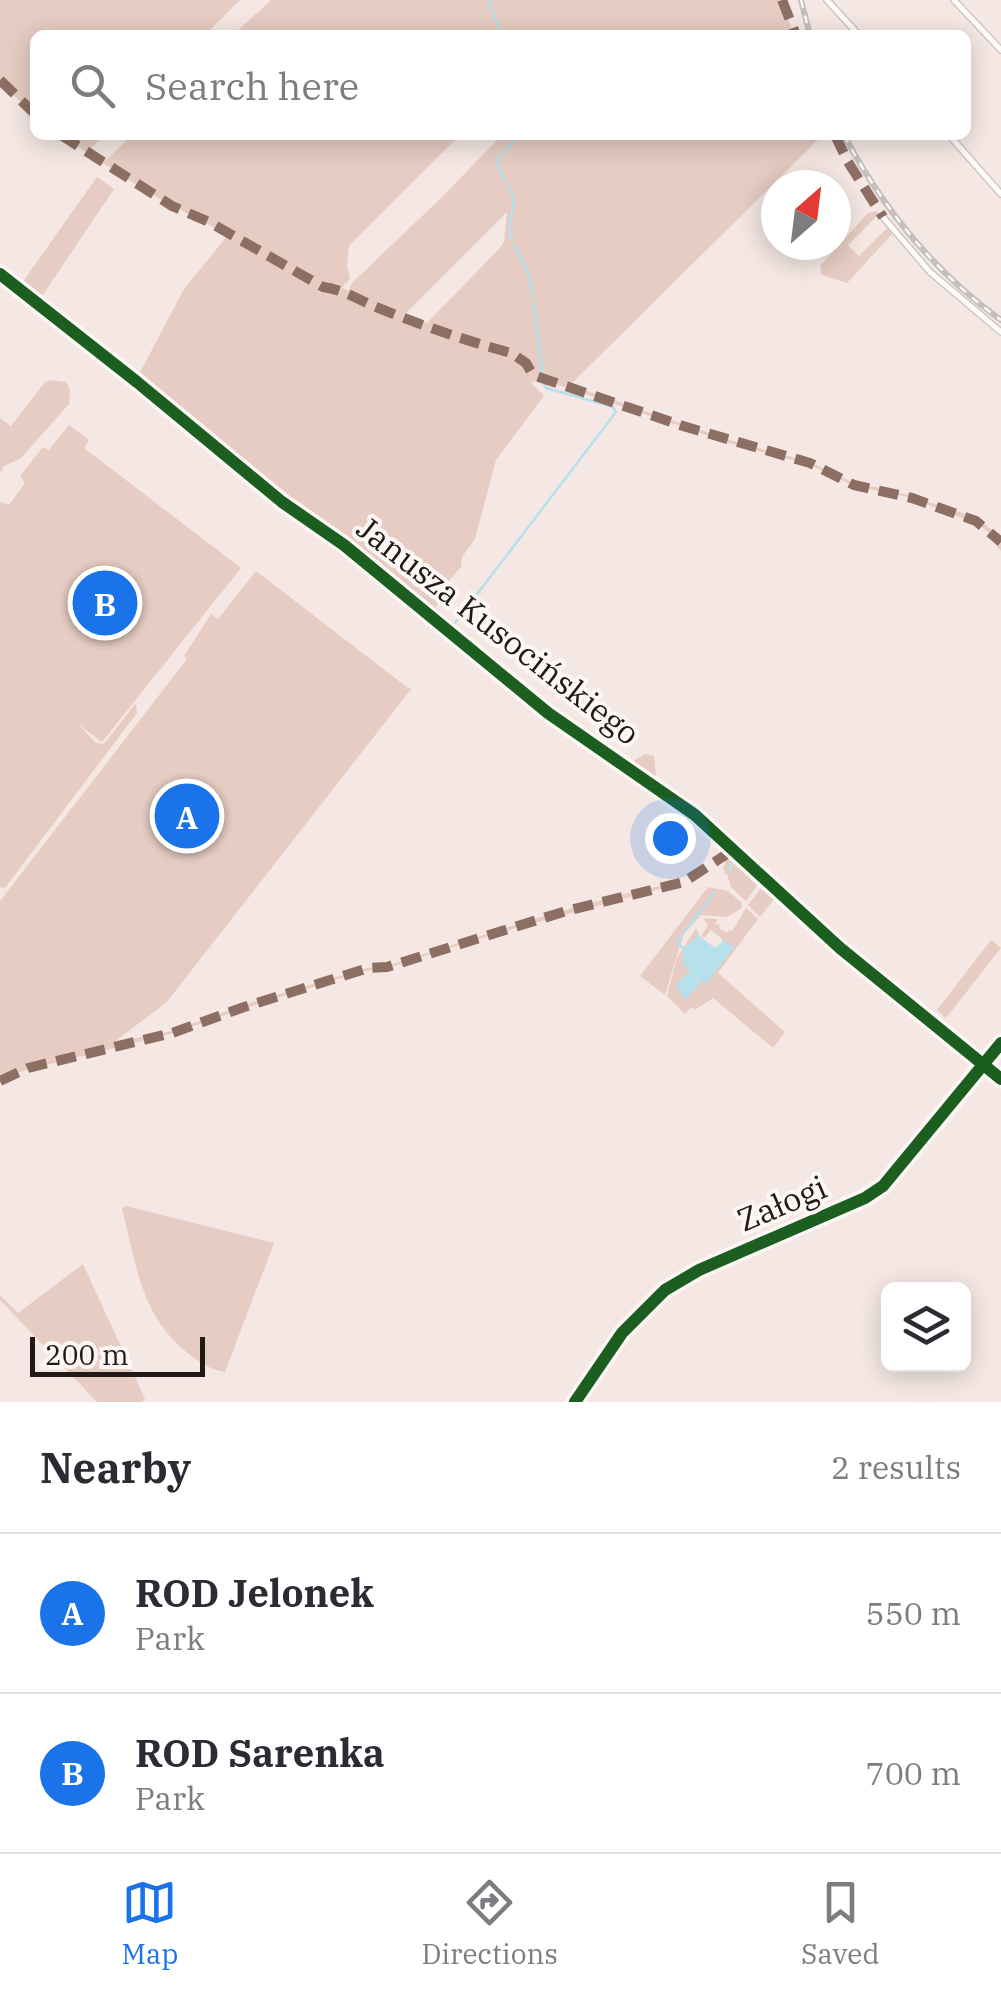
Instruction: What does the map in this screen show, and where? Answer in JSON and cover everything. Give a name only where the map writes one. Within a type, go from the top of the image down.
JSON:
[{"type":"street","points":[[827,0],[854,30]]},
{"type":"street","points":[[954,0],[1001,50]]},
{"type":"street","points":[[953,140],[1001,194]]},
{"type":"street","points":[[883,218],[930,272],[1001,332]]},
{"type":"street","name":"Janusza Kusocińskiego","points":[[0,274],[282,502],[344,545],[548,713],[695,816],[840,948],[1001,1079]]},
{"type":"street","name":"Załogi","points":[[575,1402],[622,1333],[650,1303],[682,1278],[865,1198],[884,1186],[1001,1043]]},
{"type":"shaded area","points":[[0,0],[240,0],[210,30],[30,30],[30,111],[0,82]]},
{"type":"shaded area","points":[[271,0],[781,0],[792,30],[238,30]]},
{"type":"shaded area","points":[[68,140],[99,140],[89,150],[105,161],[127,140],[455,140],[349,246],[350,279],[342,287],[348,291],[497,140],[818,140],[788,170],[761,170],[761,196],[570,385],[733,441],[810,462],[854,483],[891,490],[963,513],[985,524],[1001,539],[1001,551],[995,544],[996,538],[979,525],[908,497],[854,486],[811,465],[736,445],[541,379],[531,383],[544,396],[496,460],[475,539],[462,557],[461,567],[440,591],[443,596],[436,607],[450,623],[449,628],[345,542],[288,505],[137,378],[184,289],[228,235],[149,193]],"holes":[[[507,212],[504,242],[499,249],[427,323],[404,315]]]},
{"type":"shaded area","points":[[97,177],[114,189],[38,302],[19,287]]},
{"type":"shaded area","points":[[868,213],[879,214],[851,242],[851,232]]},
{"type":"shaded area","points":[[889,226],[894,232],[847,283],[822,275],[820,266],[825,260],[851,260],[851,248],[859,256]]},
{"type":"shaded area","points":[[45,382],[66,382],[70,389],[69,404],[21,458],[4,466],[0,474],[0,418],[11,426]]},
{"type":"shaded area","points":[[69,425],[89,440],[84,448],[241,568],[102,742],[77,723],[96,743],[104,744],[136,703],[137,713],[5,888],[0,887],[0,502],[9,505],[25,483],[20,476],[43,447],[49,450]]},
{"type":"shaded area","points":[[256,571],[412,688],[166,1003],[114,1042],[173,1031],[246,1004],[367,968],[387,966],[546,915],[643,889],[686,882],[498,933],[384,969],[364,971],[170,1034],[19,1072],[0,1083],[0,901],[187,659],[184,656],[211,614],[218,619]]},
{"type":"shaded area","points":[[645,754],[654,756],[656,775],[650,780],[627,765]]},
{"type":"shaded area","points":[[721,859],[737,859],[761,880],[746,901],[724,874],[726,863]]},
{"type":"shaded area","points":[[765,883],[778,894],[760,917],[748,905]]},
{"type":"shaded area","points":[[708,887],[728,891],[741,902],[742,908],[727,917],[701,915],[684,933],[665,995],[640,976]]},
{"type":"shaded area","points":[[746,908],[758,919],[718,973],[785,1032],[773,1048],[713,998],[695,1010],[691,1007],[685,1014],[667,996],[677,958],[696,928],[699,935],[686,949],[692,974],[687,974],[706,983],[724,940],[711,930],[704,938],[701,936],[708,925],[703,918],[718,919],[715,925],[726,932],[733,930]]},
{"type":"shaded area","points":[[991,940],[1001,948],[946,1018],[937,1010]]},
{"type":"shaded area","points":[[126,1206],[274,1243],[225,1372],[194,1358],[158,1320],[136,1267],[122,1209]]},
{"type":"shaded area","points":[[83,1264],[145,1399],[142,1402],[97,1402],[0,1300],[0,1295],[18,1313]]},
{"type":"water","points":[[698,935],[715,948],[724,940],[734,947],[706,984],[694,976],[701,983],[685,1000],[676,985],[686,974],[692,975],[683,964],[683,950]]},
{"type":"waterway","points":[[488,0],[500,30]]},
{"type":"waterway","points":[[505,181],[496,161],[515,140]]},
{"type":"waterway","points":[[509,186],[513,203],[509,226],[512,239]]},
{"type":"waterway","points":[[514,244],[528,273],[533,297]]},
{"type":"waterway","points":[[534,303],[542,372]]},
{"type":"waterway","points":[[452,627],[616,412],[613,407],[546,388],[543,382]]},
{"type":"waterway","points":[[730,872],[732,861]]},
{"type":"waterway","points":[[686,930],[715,892]]},
{"type":"waterway","points":[[683,934],[677,942],[684,949]]},
{"type":"railway","points":[[801,0],[809,30]]},
{"type":"railway","points":[[847,140],[875,188],[912,236],[954,281],[1001,320]]},
{"type":"marked path","points":[[782,0],[794,30]]},
{"type":"marked path","points":[[0,80],[30,109]]},
{"type":"marked path","points":[[69,140],[172,206],[209,222],[323,287],[511,353],[526,363],[533,375],[683,426],[810,463],[854,485],[912,498],[976,521],[1001,542]]},
{"type":"marked path","points":[[837,140],[883,217]]},
{"type":"marked path","points":[[0,1081],[28,1068],[172,1033],[368,968],[387,967],[566,911],[684,882],[733,850]]},
{"type":"cycle path","points":[[0,274],[282,502],[344,545],[548,713],[695,815],[840,948],[1001,1079]]},
{"type":"cycle path","points":[[575,1402],[622,1333],[665,1290],[699,1270],[865,1198],[883,1186],[1001,1043]]},
{"type":"place","name":"ROD Sarenka","points":[[105,603]]},
{"type":"place","name":"ROD Jelonek","points":[[187,816]]}]
